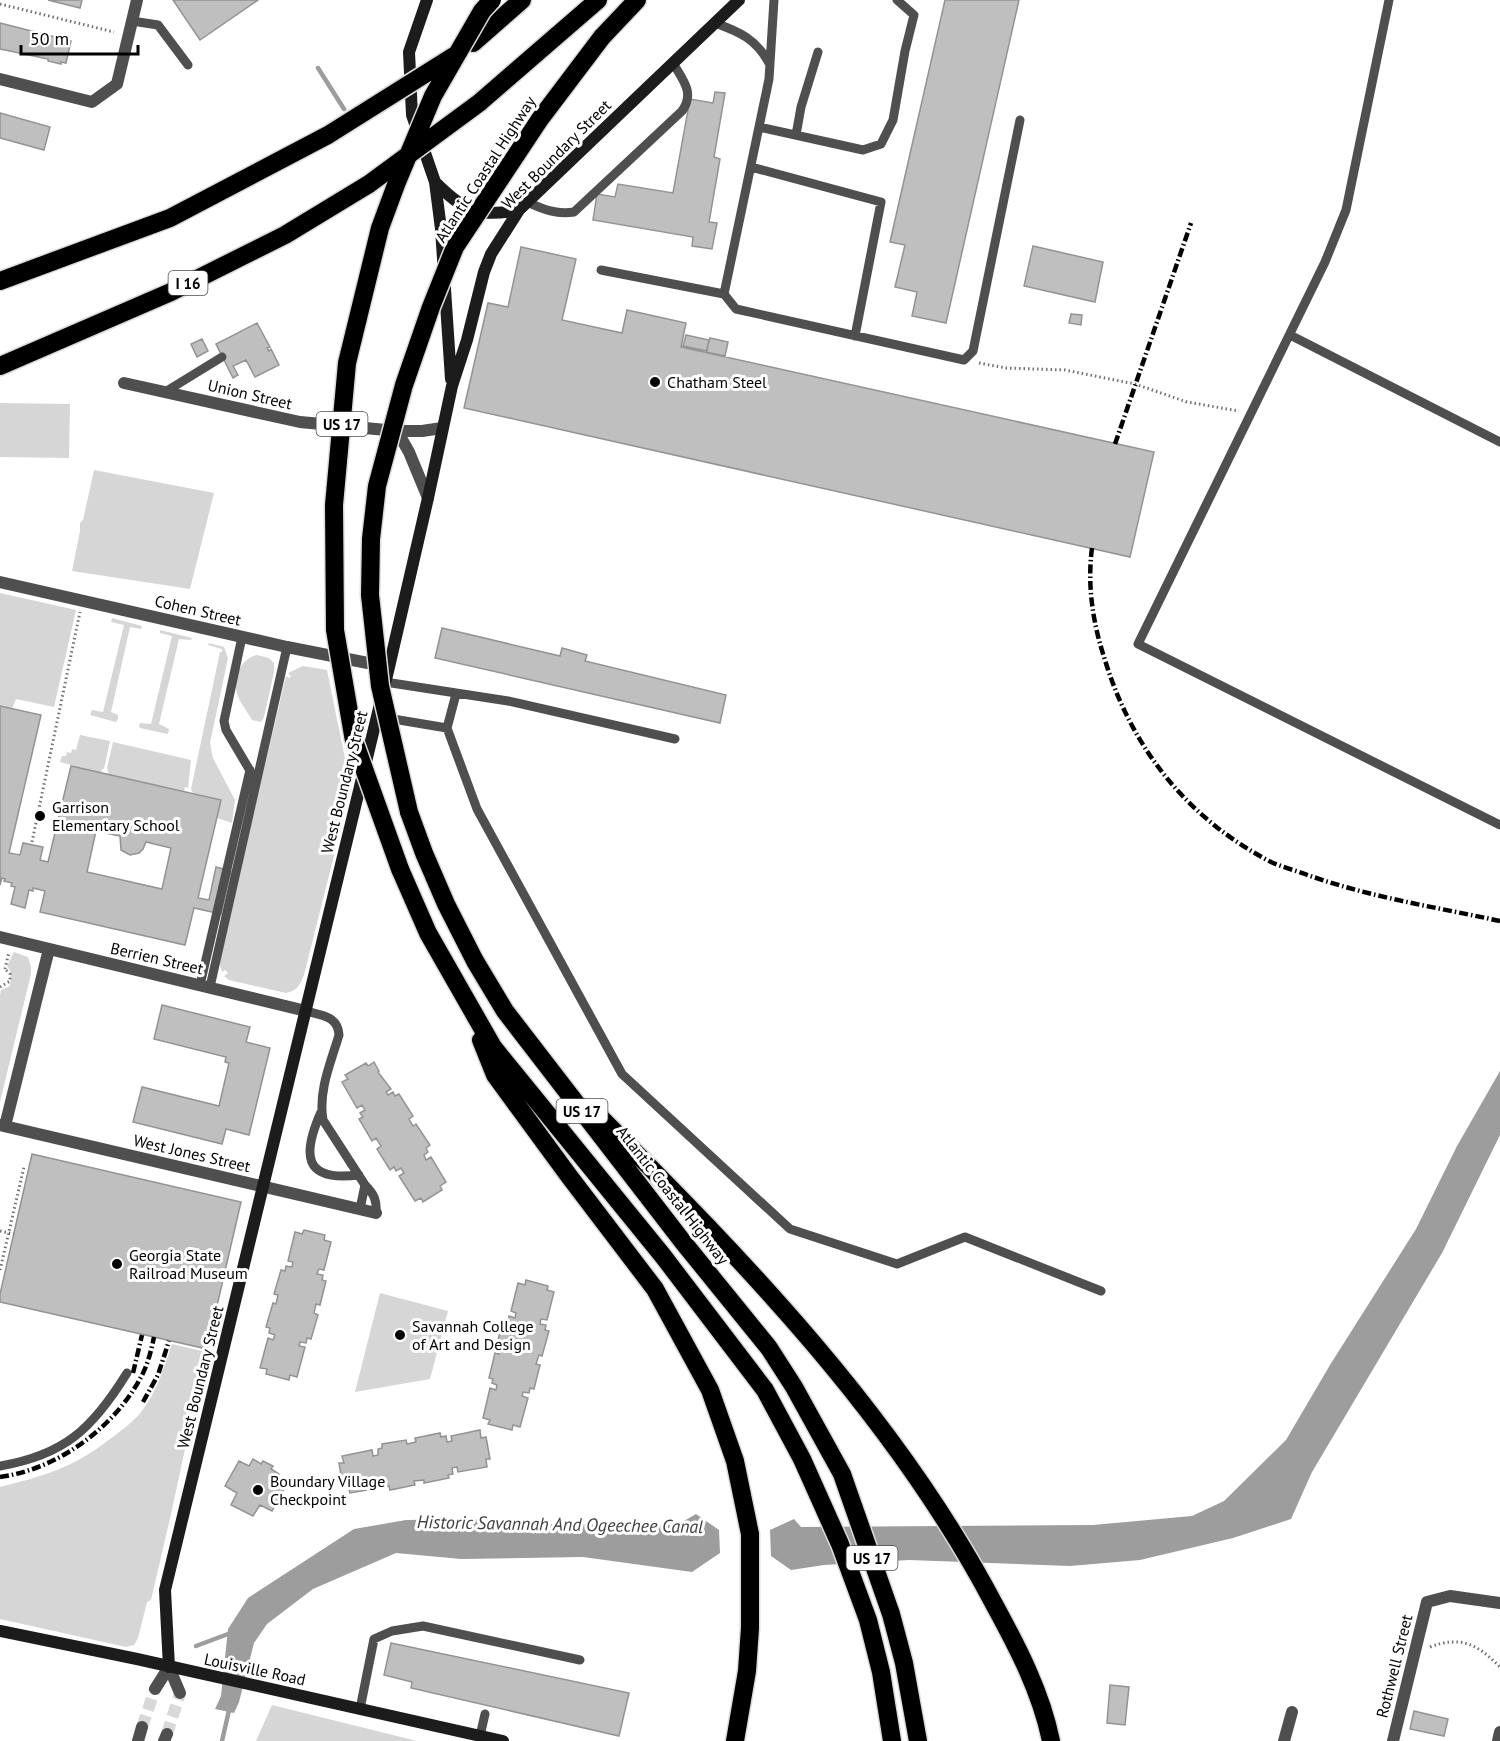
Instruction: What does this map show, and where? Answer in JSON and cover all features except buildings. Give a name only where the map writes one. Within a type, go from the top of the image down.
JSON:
[{"type":"highway","name":"US 17","points":[[492,0],[483,11],[433,96],[397,182],[380,228],[347,363],[334,505],[335,630],[354,741],[399,868],[428,933],[493,1047],[663,1256],[765,1390],[807,1470],[840,1544],[864,1609],[881,1672],[892,1741]]},
{"type":"highway","points":[[0,281],[170,218],[328,135],[473,43],[522,0]]},
{"type":"highway","name":"I 16","points":[[0,366],[171,292],[285,235],[369,184],[479,103],[598,0]]},
{"type":"highway","name":"Atlantic Coastal Highway","points":[[637,0],[602,37],[540,119],[455,248],[431,307],[404,385],[377,486],[371,539],[370,595],[380,686],[409,812],[424,853],[475,961],[505,1011],[683,1242],[769,1348],[794,1387],[842,1474],[891,1614],[904,1663],[918,1741]]},
{"type":"highway","points":[[458,986],[495,1075],[655,1289],[710,1390],[735,1461],[750,1534],[750,1628],[747,1671],[735,1741]]},
{"type":"highway","points":[[544,1061],[686,1203],[768,1291],[844,1382],[902,1457],[942,1513],[1011,1635],[1039,1695],[1052,1741]]},
{"type":"main road","points":[[427,0],[409,52],[412,115],[435,182],[441,229],[452,386]]},
{"type":"main road","name":"West Boundary Street","points":[[169,1667],[165,1590],[377,716],[452,386],[467,340],[484,272],[491,254],[523,206],[739,0]]},
{"type":"main road","points":[[435,182],[455,202],[474,211],[497,214],[523,206]]},
{"type":"main road","name":"Louisville Road","points":[[0,1631],[503,1741]]},
{"type":"street","points":[[0,79],[92,102],[117,84],[137,0]]},
{"type":"street","name":"Union Street","points":[[124,383],[300,422],[397,431],[442,428]]},
{"type":"street","points":[[397,431],[409,452],[428,498]]},
{"type":"street","name":"Cohen Street","points":[[0,582],[242,637],[388,667]]},
{"type":"street","name":"Berrien Street","points":[[0,937],[306,1011]]},
{"type":"street","points":[[3,1125],[49,949]]},
{"type":"street","name":"West Jones Street","points":[[3,1125],[376,1213]]},
{"type":"street","name":"Rothwell Street","points":[[1393,1741],[1427,1602],[1450,1596],[1500,1603]]},
{"type":"street","points":[[155,1689],[169,1667]]},
{"type":"street","name":"West Boundary Street","points":[[169,1667],[180,1693]]},
{"type":"street","points":[[1284,1741],[1292,1713]]},
{"type":"street","points":[[138,1741],[142,1727]]},
{"type":"street","points":[[1498,1741],[1500,1732]]},
{"type":"lane","points":[[724,294],[771,65],[774,0]]},
{"type":"lane","points":[[759,127],[863,150],[881,144],[893,120],[914,15],[897,0]]},
{"type":"lane","points":[[1389,0],[1346,210],[1325,262],[1138,644],[1500,825]]},
{"type":"lane","points":[[132,21],[158,25],[188,65]]},
{"type":"lane","points":[[716,22],[740,32],[752,41],[762,49],[771,65]]},
{"type":"lane","points":[[796,135],[801,107],[818,52]]},
{"type":"lane","points":[[523,206],[563,214],[574,212],[682,111],[687,104],[688,88],[673,63]]},
{"type":"lane","points":[[601,270],[724,294],[736,309],[964,360],[973,351],[1020,120]]},
{"type":"lane","points":[[751,167],[881,202],[855,336]]},
{"type":"lane","points":[[1290,335],[1500,442]]},
{"type":"lane","points":[[165,392],[222,357]]},
{"type":"lane","points":[[242,637],[224,721],[226,730],[256,781]]},
{"type":"lane","points":[[205,986],[288,647]]},
{"type":"lane","points":[[385,682],[508,701],[675,739]]},
{"type":"lane","points":[[456,694],[447,728],[477,809],[622,1074],[790,1229],[897,1264],[965,1238],[1101,1291]]},
{"type":"lane","points":[[377,716],[447,728]]},
{"type":"lane","points":[[205,986],[250,770]]},
{"type":"lane","points":[[306,1011],[332,1018],[339,1026],[339,1035],[323,1089],[323,1120],[374,1194],[377,1203],[376,1213]]},
{"type":"lane","points":[[322,1112],[312,1132],[309,1146],[312,1166],[327,1174],[342,1177],[359,1175]]},
{"type":"lane","points":[[360,1209],[366,1185]]},
{"type":"lane","points":[[0,1466],[44,1455],[65,1445],[108,1404],[127,1373]]},
{"type":"lane","points":[[360,1708],[374,1639],[392,1631],[423,1626],[580,1660]]},
{"type":"lane","points":[[480,1736],[485,1714]]},
{"type":"path","points":[[0,4],[114,32]]},
{"type":"path","points":[[964,360],[1006,368],[1065,370],[1135,384],[1187,402],[1250,413]]},
{"type":"path","points":[[32,842],[83,601]]},
{"type":"path","points":[[0,987],[10,981],[10,974],[2,970],[9,950]]},
{"type":"path","points":[[0,1270],[24,1167]]},
{"type":"path","points":[[0,1231],[14,1234]]},
{"type":"path","points":[[1413,1657],[1426,1648],[1438,1644],[1461,1641],[1483,1651],[1500,1667]]},
{"type":"shaded area","points":[[0,403],[70,404],[69,458],[0,457]]},
{"type":"shaded area","points":[[94,470],[214,493],[190,589],[72,571],[80,523],[83,520]]},
{"type":"shaded area","points":[[0,593],[76,610],[54,707],[16,699],[12,709],[0,706]]},
{"type":"shaded area","points":[[112,618],[142,626],[141,629],[130,627],[111,712],[118,715],[116,722],[90,715],[92,710],[103,712],[124,625],[111,622]]},
{"type":"shaded area","points":[[160,630],[192,638],[191,640],[179,639],[159,724],[169,729],[168,734],[139,726],[140,723],[151,724],[172,636],[160,633]]},
{"type":"shaded area","points":[[209,643],[224,647],[228,658],[210,743],[213,758],[235,800],[232,823],[217,818],[221,800],[193,793],[191,789],[220,652],[222,652],[222,649],[208,645]]},
{"type":"shaded area","points":[[257,655],[269,658],[274,663],[274,672],[261,722],[252,720],[240,701],[236,689],[236,678],[243,663]]},
{"type":"shaded area","points":[[303,666],[327,670],[351,788],[304,975],[296,989],[286,993],[229,980],[224,976],[228,973],[225,970],[222,972],[219,961],[286,676],[289,678],[291,676],[288,673]]},
{"type":"shaded area","points":[[80,735],[110,741],[104,769],[101,773],[60,762],[62,756],[66,756],[67,752],[71,753],[72,749],[76,750]]},
{"type":"shaded area","points":[[113,742],[191,760],[188,788],[185,787],[184,792],[109,775],[107,768]]},
{"type":"shaded area","points":[[14,952],[28,957],[31,974],[0,1102],[0,995],[1,990],[10,986],[11,972],[7,966]]},
{"type":"shaded area","points":[[1500,1071],[1500,1135],[1442,1253],[1312,1472],[1291,1519],[1233,1538],[1140,1560],[1070,1566],[909,1560],[824,1565],[791,1570],[771,1556],[770,1530],[794,1519],[801,1527],[1093,1525],[1192,1516],[1224,1501],[1286,1440],[1330,1365],[1416,1229],[1457,1146]]},
{"type":"shaded area","points":[[380,1293],[448,1311],[430,1379],[355,1392]]},
{"type":"shaded area","points":[[172,1344],[206,1352],[151,1600],[147,1602],[138,1638],[134,1645],[126,1647],[0,1619],[0,1487],[58,1470],[96,1449],[127,1426],[141,1412],[151,1396],[160,1379]]},
{"type":"shaded area","points":[[696,1514],[719,1530],[720,1553],[692,1572],[583,1557],[461,1559],[396,1553],[313,1589],[267,1624],[254,1643],[234,1713],[215,1709],[221,1696],[228,1629],[248,1598],[354,1529],[406,1520],[471,1519],[547,1524],[677,1525]]},
{"type":"shaded area","points":[[272,1705],[417,1741],[256,1741]]},
{"type":"waterway","points":[[318,68],[344,109]]},
{"type":"waterway","points":[[196,1646],[228,1634]]},
{"type":"waterway","points":[[222,1741],[230,1706]]},
{"type":"tunnel","points":[[142,1727],[155,1689]]},
{"type":"tunnel","points":[[167,1734],[180,1693]]},
{"type":"railway","points":[[1115,444],[1191,223]]},
{"type":"railway","points":[[1092,548],[1090,576],[1094,619],[1116,692],[1148,752],[1189,803],[1241,845],[1271,862],[1329,882],[1377,895],[1500,921]]},
{"type":"railway","points":[[133,1373],[142,1335]]},
{"type":"railway","points":[[0,1477],[43,1465],[63,1455],[100,1429],[130,1396],[141,1377],[154,1337]]},
{"type":"railway","points":[[143,1402],[158,1375],[169,1341]]},
{"type":"place","name":"Chatham Steel","points":[[655,382]]},
{"type":"place","name":"Garrison Elementary School","points":[[40,816]]},
{"type":"place","name":"Georgia State Railroad Museum","points":[[117,1264]]},
{"type":"place","name":"Savannah College of Art and Design","points":[[400,1335]]},
{"type":"place","name":"Boundary Village Checkpoint","points":[[258,1490]]},
{"type":"water label","name":"Historic Savannah And Ogeechee Canal","points":[[560,1524]]}]
